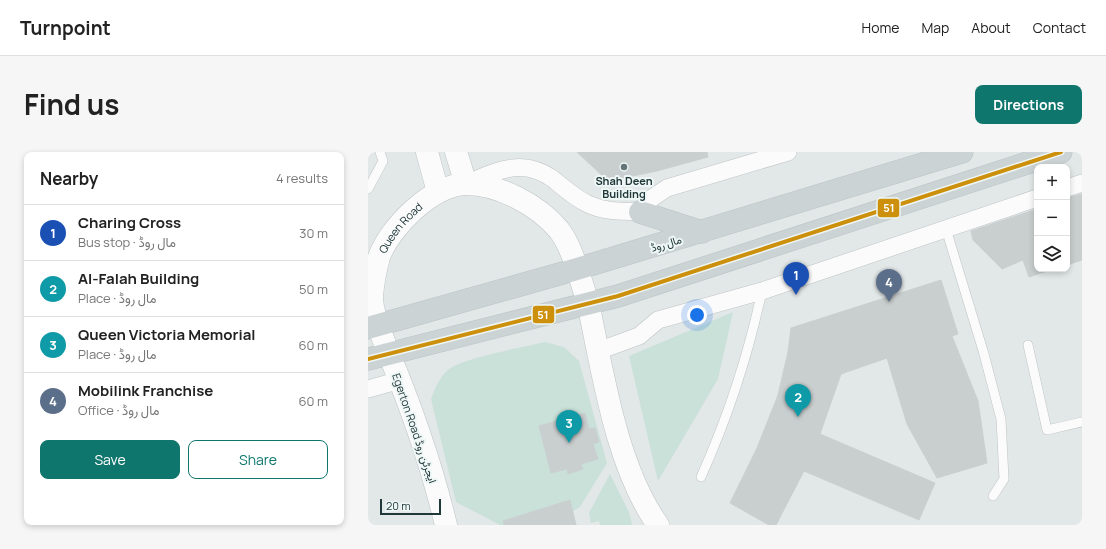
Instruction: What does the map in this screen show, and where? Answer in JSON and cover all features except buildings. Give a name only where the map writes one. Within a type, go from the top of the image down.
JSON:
[{"type":"main road","points":[[427,152],[438,192]]},
{"type":"main road","points":[[456,152],[466,184],[503,192],[535,209],[560,231],[577,269],[588,303],[620,445],[639,494],[658,525]]},
{"type":"main road","name":"مال روڈ","points":[[373,327],[702,232],[962,152]]},
{"type":"main road","points":[[378,357],[618,296],[1061,152]]},
{"type":"main road","name":"Queen Road","points":[[378,357],[373,327],[372,297],[379,258],[392,233],[418,206],[438,192],[466,184]]},
{"type":"main road","points":[[640,212],[702,232]]},
{"type":"main road","name":"Egerton Road ایجرٹن روڈ","points":[[378,357],[400,380],[436,488],[446,525]]},
{"type":"street","points":[[466,184],[508,168],[528,168],[546,175],[588,204],[613,211],[640,212],[652,198],[667,188],[788,152]]},
{"type":"street","points":[[1070,187],[1082,183]]},
{"type":"street","points":[[598,351],[639,336],[658,320],[762,291],[1034,199]]},
{"type":"street","points":[[368,389],[400,380]]},
{"type":"lane","points":[[368,189],[383,160],[380,152]]},
{"type":"lane","points":[[946,228],[1002,420],[1004,478],[993,496]]},
{"type":"lane","points":[[700,477],[717,442],[737,386],[754,330],[762,291]]},
{"type":"lane","points":[[1028,345],[1046,430],[1082,422]]},
{"type":"green space","points":[[733,312],[718,379],[658,481],[629,356]]},
{"type":"green space","points":[[545,342],[564,347],[579,361],[607,463],[580,507],[573,511],[570,500],[518,525],[500,525],[456,502],[431,399],[442,376],[455,366],[479,357]]},
{"type":"green space","points":[[610,474],[629,512],[632,525],[600,525],[599,521],[591,523],[589,513]]},
{"type":"transit line","name":"51","points":[[368,359],[618,296],[1061,152]]},
{"type":"place","name":"Shah Deen Building","points":[[624,167]]},
{"type":"place","name":"Charing Cross","points":[[796,295]]},
{"type":"place","name":"Mobilink Franchise","points":[[889,302]]},
{"type":"place","name":"Al-Falah Building","points":[[798,417]]},
{"type":"place","name":"Queen Victoria Memorial","points":[[569,443]]}]
